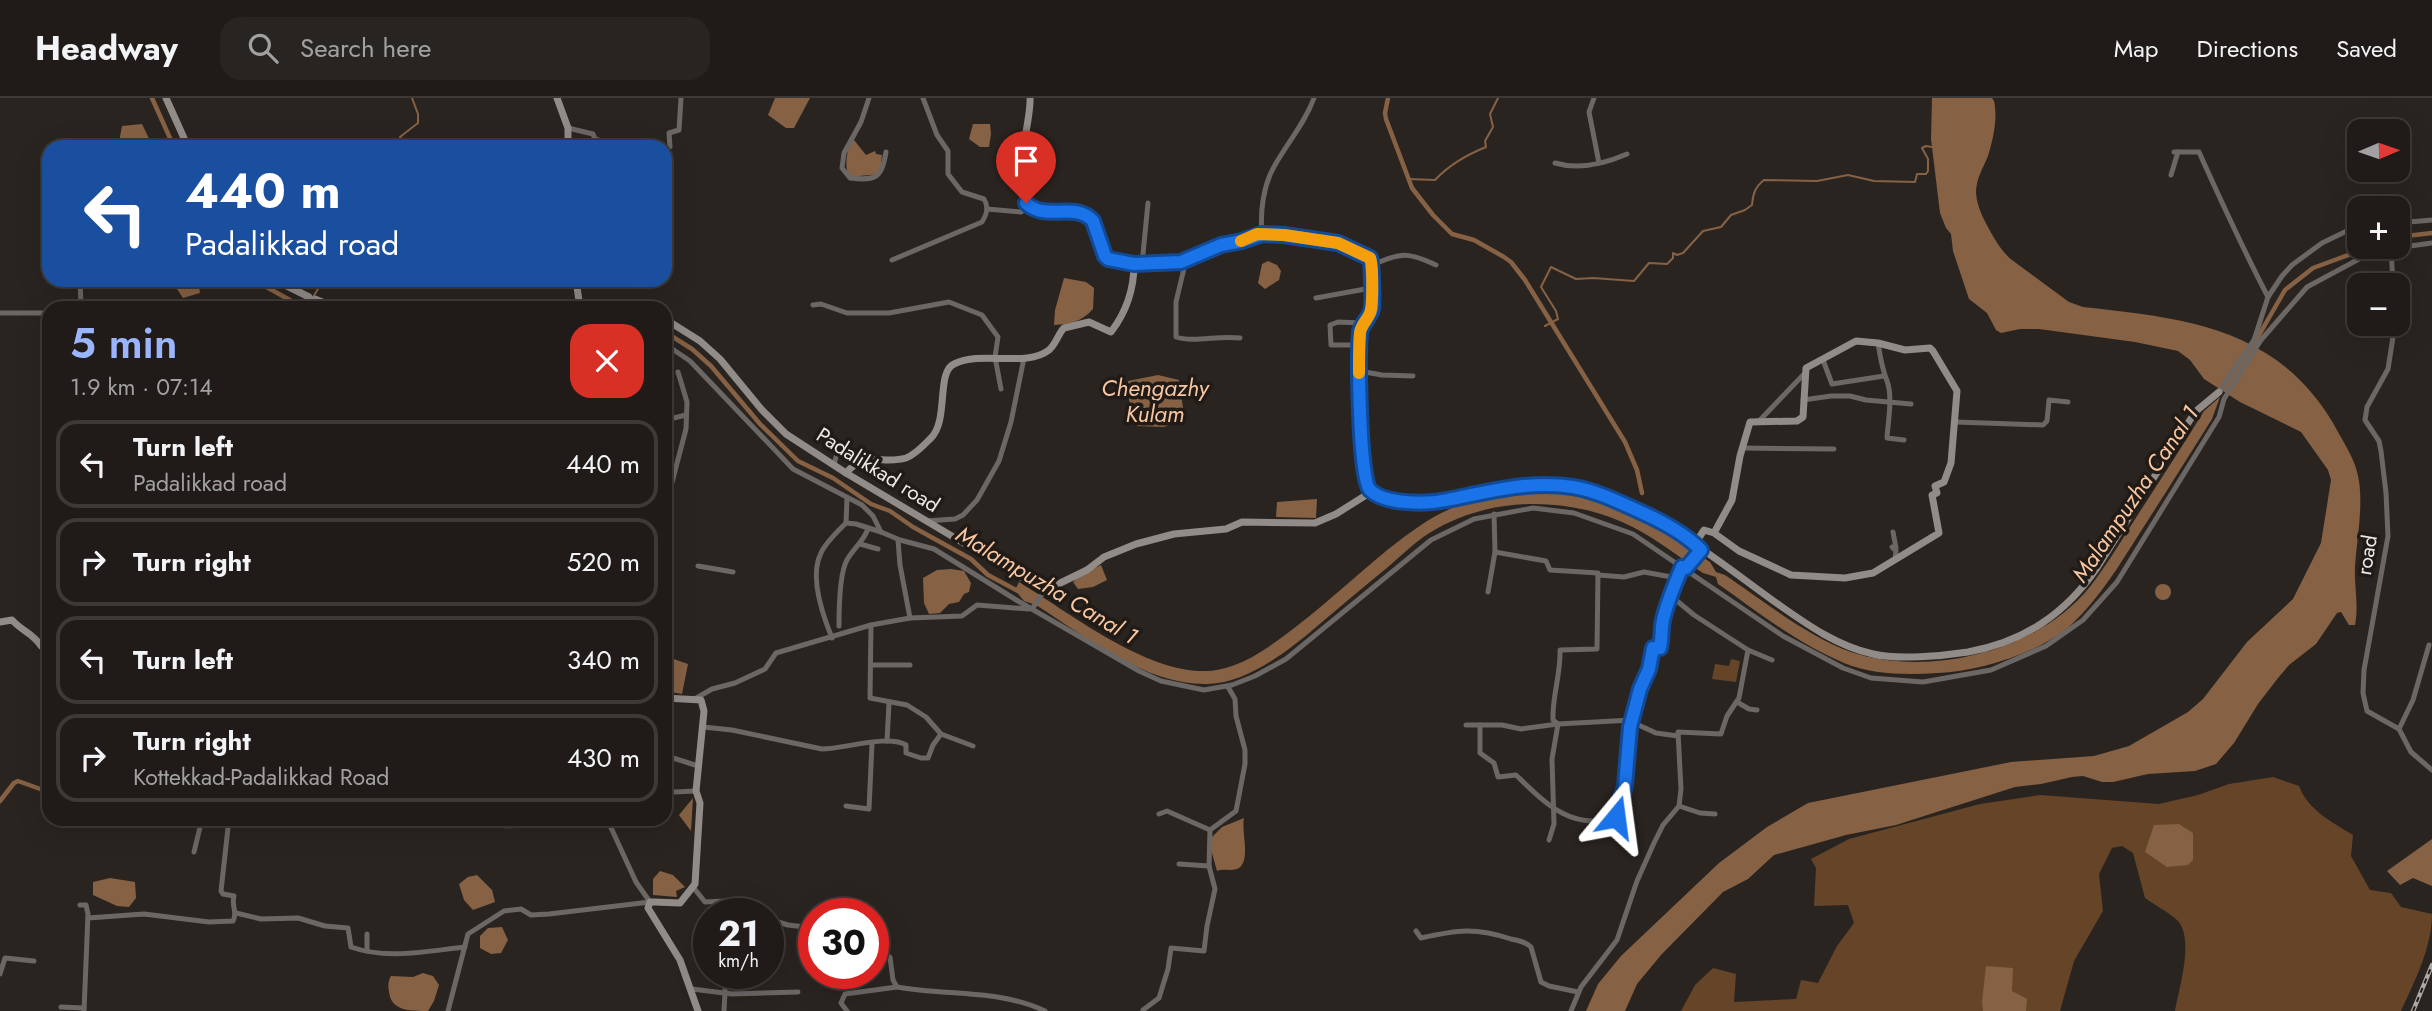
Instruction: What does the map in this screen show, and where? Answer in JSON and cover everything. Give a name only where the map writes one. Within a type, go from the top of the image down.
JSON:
[{"type":"street","points":[[166,98],[185,140]]},
{"type":"street","points":[[557,98],[568,128],[568,140]]},
{"type":"street","points":[[670,140],[669,133],[679,130],[681,98]]},
{"type":"street","points":[[869,98],[861,122],[844,153],[842,168],[850,178],[872,178],[883,170],[886,152]]},
{"type":"street","points":[[923,98],[937,135],[948,151],[948,174],[962,192]]},
{"type":"street","points":[[1030,98],[1020,187],[1033,210],[1051,213],[1074,211],[1089,217],[1108,259],[1138,264],[1186,260],[1221,245],[1262,234],[1338,243],[1370,258],[1372,262],[1373,306],[1368,318],[1362,323],[1338,322],[1330,325],[1331,345],[1360,345]]},
{"type":"street","points":[[1262,234],[1261,209],[1270,175],[1300,129],[1314,98]]},
{"type":"street","points":[[1594,98],[1588,112],[1598,163]]},
{"type":"street","points":[[568,128],[593,134],[598,140]]},
{"type":"street","points":[[2171,175],[2176,152],[2199,152],[2249,263],[2268,297]]},
{"type":"street","points":[[1555,163],[1569,167],[1598,163],[1627,154]]},
{"type":"street","points":[[952,191],[984,199],[991,219]]},
{"type":"street","points":[[846,473],[855,464],[870,459],[904,459],[912,455],[938,429],[949,367],[969,360],[1038,355],[1048,350],[1064,328],[1089,322],[1113,331],[1130,302],[1148,204]]},
{"type":"street","points":[[990,210],[1021,212],[1029,206]]},
{"type":"street","points":[[892,260],[982,222],[990,210]]},
{"type":"street","points":[[2410,222],[2432,220]]},
{"type":"street","points":[[846,523],[934,550],[1086,642],[1161,681],[1204,690],[1228,687],[1286,659],[1431,540],[1475,519],[1533,508],[1574,513],[1633,534],[1783,635],[1843,668],[1871,678],[1923,682],[1991,670],[2046,646],[2083,620],[2117,582],[2219,417],[2222,396],[2254,340],[2256,327],[2268,297],[2282,276],[2308,253],[2347,232]]},
{"type":"street","points":[[2410,246],[2432,243]]},
{"type":"street","points":[[1372,262],[1407,254],[1436,265]]},
{"type":"street","points":[[1362,323],[1359,371],[1362,453],[1367,486],[1371,492],[1396,500],[1423,504],[1502,488],[1573,487],[1606,497],[1658,520],[1815,629],[1858,650],[1879,656],[1944,656],[1982,649],[2031,631],[2071,601],[2110,548],[2195,412],[2222,396],[2261,340],[2307,287],[2359,259]]},
{"type":"street","points":[[1186,260],[1176,302],[1176,337],[1240,338]]},
{"type":"street","points":[[289,287],[320,301]]},
{"type":"street","points":[[1316,298],[1371,288]]},
{"type":"street","points":[[813,305],[821,304],[847,313],[889,313],[949,302],[982,315],[998,337],[996,357],[1001,389]]},
{"type":"street","points":[[0,313],[42,313]]},
{"type":"street","name":"Padalikkad road","points":[[672,323],[700,341],[720,359],[762,410],[786,434],[846,473],[1044,591]]},
{"type":"street","name":"road","points":[[2393,336],[2388,369],[2367,407],[2365,420],[2379,441],[2381,451],[2388,536],[2371,626],[2363,693],[2367,711],[2399,729],[2411,752],[2432,770]]},
{"type":"street","points":[[1480,725],[1480,753],[1494,763],[1498,777],[1516,775],[1560,814],[1582,821],[1616,817],[1625,786],[1632,720],[1640,689],[1649,669],[1654,646],[1660,648],[1661,645],[1662,624],[1677,578],[1698,547],[1703,530],[1714,533],[1739,551],[1791,575],[1845,578],[1873,573],[1939,533],[1932,495],[1937,493],[1935,486],[1944,482],[1951,463],[1957,391],[1930,348],[1905,350],[1856,341],[1806,369],[1759,420]]},
{"type":"street","points":[[1878,343],[1889,402],[1887,438],[1903,440]]},
{"type":"street","points":[[672,349],[690,361],[793,469],[862,505],[873,516],[881,532]]},
{"type":"street","points":[[926,521],[955,519],[963,515],[977,500],[999,461],[1011,422],[1024,358]]},
{"type":"street","points":[[1823,360],[1832,384],[1884,376]]},
{"type":"street","points":[[1359,371],[1413,376]]},
{"type":"street","points":[[672,485],[686,429],[687,402],[678,372]]},
{"type":"street","points":[[1714,533],[1731,500],[1750,422],[1797,421],[1803,417],[1805,373]]},
{"type":"street","points":[[1850,381],[1850,396]]},
{"type":"street","points":[[1803,400],[1850,396],[1911,404]]},
{"type":"street","points":[[1956,422],[2043,425],[2047,421],[2049,400],[2068,402]]},
{"type":"street","points":[[672,418],[686,415]]},
{"type":"street","points":[[1742,448],[1834,449]]},
{"type":"street","points":[[834,465],[838,449],[870,459]]},
{"type":"street","points":[[672,450],[681,453]]},
{"type":"street","points":[[1032,609],[1044,591],[1087,570],[1104,557],[1136,544],[1174,534],[1226,529],[1242,522],[1315,523],[1336,514],[1371,492]]},
{"type":"street","points":[[832,638],[818,602],[819,565],[821,553],[846,523],[847,498]]},
{"type":"street","points":[[1488,592],[1495,552],[1494,514]]},
{"type":"street","points":[[839,626],[846,562],[868,528]]},
{"type":"street","points":[[1894,532],[1896,548],[1892,547],[1897,556],[1894,561]]},
{"type":"street","points":[[898,540],[910,618]]},
{"type":"street","points":[[860,544],[878,549]]},
{"type":"street","points":[[1495,552],[1546,561],[1550,570],[1597,572],[1598,575],[1624,577],[1644,572],[1677,578]]},
{"type":"street","points":[[698,566],[733,572]]},
{"type":"street","points":[[1558,724],[1553,720],[1553,711],[1560,650],[1597,649],[1598,575]]},
{"type":"street","points":[[1671,596],[1694,615],[1751,653],[1772,660]]},
{"type":"street","points":[[693,699],[765,669],[776,653],[871,625],[910,618],[962,616],[976,605],[1032,609]]},
{"type":"street","points":[[0,622],[12,621],[20,629],[35,635],[42,646]]},
{"type":"street","points":[[871,625],[870,698],[889,704],[906,705],[926,717],[941,734],[973,746]]},
{"type":"street","points":[[2399,729],[2413,700],[2429,645]]},
{"type":"street","points":[[1571,1011],[1578,992],[1617,940],[1632,903],[1637,881],[1654,843],[1663,825],[1679,806],[1681,789],[1678,732],[1721,734],[1727,716],[1737,702],[1748,650]]},
{"type":"street","points":[[872,665],[909,665]]},
{"type":"street","points":[[1210,830],[1236,811],[1245,764],[1245,750],[1236,716],[1235,699],[1228,687]]},
{"type":"street","points":[[448,1011],[468,934],[504,911],[521,909],[531,915],[650,902],[680,903],[693,887],[700,803],[696,791],[704,711],[701,700],[672,698]]},
{"type":"street","points":[[1737,702],[1757,710]]},
{"type":"street","points":[[887,741],[889,704]]},
{"type":"street","points":[[1466,725],[1521,729],[1632,720],[1656,733],[1678,736]]},
{"type":"street","points":[[1549,840],[1555,824],[1552,758],[1558,724]]},
{"type":"street","points":[[703,727],[732,730],[822,749],[887,741],[904,743],[906,753],[925,759],[929,758],[933,745],[941,734]]},
{"type":"street","points":[[846,806],[869,809],[872,744]]},
{"type":"street","points":[[672,758],[698,766]]},
{"type":"street","points":[[674,792],[696,791]]},
{"type":"street","points":[[1679,806],[1700,813],[1715,814]]},
{"type":"street","points":[[1159,814],[1167,811],[1210,830]]},
{"type":"street","points":[[194,852],[200,826]]},
{"type":"street","points":[[88,918],[144,914],[227,923],[233,921],[236,913],[234,896],[221,891],[228,826]]},
{"type":"street","points":[[610,826],[636,882],[650,902]]},
{"type":"street","points":[[1135,1011],[1144,1011],[1159,998],[1171,948],[1204,951],[1215,889],[1209,866],[1210,830]]},
{"type":"street","points":[[1179,864],[1209,866]]},
{"type":"street","points":[[693,887],[702,898]]},
{"type":"street","points":[[650,902],[648,908],[680,960],[698,1011]]},
{"type":"street","points":[[61,1007],[84,1009],[88,918],[86,905],[80,905]]},
{"type":"street","points":[[236,913],[261,919],[298,918],[325,926],[348,928],[351,947],[367,951],[394,954],[465,947]]},
{"type":"street","points":[[1416,931],[1421,938],[1457,930],[1481,930],[1523,942],[1531,947],[1543,984],[1578,992]]},
{"type":"street","points":[[367,934],[367,951]]},
{"type":"street","points":[[889,957],[897,987]]},
{"type":"street","points":[[0,974],[5,958],[34,961]]},
{"type":"street","points":[[847,1011],[841,1003],[845,994],[897,987],[978,994],[1032,1004],[1045,1011]]},
{"type":"street","points":[[692,989],[725,993],[798,992]]},
{"type":"street","points":[[724,1011],[725,989]]},
{"type":"shaded area","points":[[1731,659],[1740,661],[1736,682],[1712,679],[1715,664],[1729,666]]},
{"type":"shaded area","points":[[2273,777],[2299,786],[2315,809],[2353,835],[2351,856],[2370,890],[2391,893],[2401,907],[2432,914],[2426,951],[2401,1011],[2175,1011],[2184,964],[2185,939],[2182,928],[2177,920],[2145,898],[2133,853],[2122,846],[2112,848],[2099,874],[2103,911],[2074,961],[2060,1011],[1681,1011],[1695,985],[1713,968],[1736,974],[1734,1002],[1796,999],[1801,980],[1818,983],[1837,946],[1854,923],[1848,905],[1814,906],[1816,868],[1811,859],[1849,839],[1980,804],[2040,795],[2159,804],[2229,784]]},
{"type":"water","points":[[775,98],[810,98],[794,128],[786,128],[768,115]]},
{"type":"water","points":[[1932,98],[1992,98],[1994,101],[1993,136],[1978,178],[1976,193],[1989,229],[2012,260],[2069,302],[2083,307],[2157,316],[2224,333],[2255,347],[2284,366],[2310,391],[2349,451],[2359,481],[2355,625],[2349,625],[2341,612],[2337,613],[2316,644],[2289,665],[2278,678],[2234,743],[2216,764],[2195,771],[2148,774],[2113,782],[2102,782],[2083,776],[2015,787],[1896,825],[1846,835],[1774,855],[1748,879],[1723,892],[1661,955],[1637,984],[1625,1011],[1586,1011],[1598,984],[1621,956],[1719,863],[1767,827],[1808,803],[2011,762],[2094,756],[2129,746],[2188,712],[2203,699],[2247,642],[2293,599],[2321,543],[2331,480],[2328,470],[2301,432],[2240,402],[2204,379],[2190,360],[2178,351],[2135,342],[2039,329],[2001,333],[1996,330],[1987,313],[1969,299],[1953,251],[1951,234],[1940,213],[1931,139]]},
{"type":"water","points":[[142,124],[150,140],[119,140],[122,126]]},
{"type":"water","points":[[973,124],[990,124],[989,147],[980,147],[969,139]]},
{"type":"water","points":[[854,140],[866,155],[875,151],[876,154],[882,155],[880,174],[849,177],[847,155],[850,141]]},
{"type":"water","points":[[1268,261],[1277,265],[1281,271],[1279,280],[1265,289],[1258,283],[1262,264]]},
{"type":"water","points":[[1064,278],[1086,282],[1094,288],[1093,309],[1075,322],[1054,325],[1055,310]]},
{"type":"water","points":[[176,287],[199,287],[200,293],[183,298]]},
{"type":"water","name":"Chengazhy Kulam","points":[[1158,375],[1179,380],[1183,408],[1176,422],[1164,427],[1137,426],[1130,404],[1128,381]]},
{"type":"water","points":[[2220,397],[2212,419],[2159,503],[2109,580],[2081,615],[2058,635],[2026,652],[1954,672],[1890,673],[1844,663],[1779,627],[1718,584],[1716,577],[1703,573],[1643,533],[1600,514],[1553,505],[1530,504],[1482,510],[1438,528],[1424,536],[1292,647],[1251,672],[1222,682],[1184,682],[1139,668],[1096,645],[1036,605],[1024,601],[1015,590],[1019,582],[1105,637],[1152,660],[1176,668],[1212,671],[1249,659],[1272,645],[1404,537],[1446,511],[1500,494],[1557,492],[1586,496],[1639,515],[1710,562],[1716,572],[1725,575],[1786,618],[1835,646],[1881,659],[1914,662],[1947,660],[1979,654],[2011,643],[2040,629],[2067,610],[2096,579],[2204,411]]},
{"type":"water","points":[[1317,499],[1316,518],[1276,517],[1277,502]]},
{"type":"water","points":[[1101,565],[1107,580],[1093,587],[1078,589],[1073,582]]},
{"type":"water","points":[[937,570],[964,571],[971,583],[969,592],[964,594],[959,602],[949,604],[940,613],[929,614],[924,603],[923,578]]},
{"type":"water","points":[[2160,584],[2166,584],[2171,592],[2169,598],[2160,600],[2155,595],[2155,589]]},
{"type":"water","points":[[672,658],[688,664],[682,694],[672,692]]},
{"type":"water","points":[[693,798],[691,831],[679,815]]},
{"type":"water","points":[[1244,818],[1243,864],[1236,869],[1217,871],[1212,853],[1212,837],[1222,827]]},
{"type":"water","points":[[2179,824],[2193,833],[2193,860],[2188,865],[2167,867],[2145,852],[2154,825]]},
{"type":"water","points":[[2432,839],[2432,886],[2413,878],[2400,885],[2387,871]]},
{"type":"water","points":[[660,871],[673,875],[685,887],[676,891],[677,897],[653,895],[653,879]]},
{"type":"water","points":[[477,875],[492,890],[495,902],[473,910],[464,900],[459,884],[468,877]]},
{"type":"water","points":[[110,878],[135,882],[136,898],[129,907],[117,906],[93,895],[93,882]]},
{"type":"water","points":[[502,927],[508,940],[501,953],[491,954],[480,948],[480,936],[488,928]]},
{"type":"water","points":[[1986,966],[2013,968],[2012,991],[2027,999],[2026,1011],[1983,1011]]},
{"type":"water","points":[[423,973],[433,976],[439,985],[428,1011],[402,1009],[393,1003],[388,987],[391,976],[413,977]]},
{"type":"waterway","name":"Malampuzha Canal 1","points":[[152,98],[171,140]]},
{"type":"waterway","points":[[402,140],[400,137],[418,123],[418,114],[412,98]]},
{"type":"waterway","points":[[1388,98],[1386,119],[1412,188],[1452,234],[1474,240],[1504,257],[1525,280],[1625,442],[1637,470],[1642,493]]},
{"type":"waterway","points":[[1408,179],[1435,180],[1459,160],[1486,147],[1485,141],[1493,127],[1490,114],[1498,98]]},
{"type":"waterway","points":[[1545,326],[1558,319],[1541,287],[1551,267],[1576,279],[1634,281],[1649,263],[1667,264],[1673,258],[1673,253],[1683,253],[1703,231],[1721,227],[1731,215],[1752,205],[1755,191],[1764,180],[1817,181],[1848,175],[1874,181],[1915,182],[1917,174],[1926,174],[1928,171],[1928,159],[1922,148],[1932,147]]},
{"type":"waterway","points":[[2410,236],[2432,233]]},
{"type":"waterway","points":[[2251,349],[2285,290],[2313,268],[2347,255]]},
{"type":"waterway","name":"Malampuzha Canal 1","points":[[267,287],[292,301]]},
{"type":"waterway","points":[[311,301],[319,287]]},
{"type":"waterway","name":"Malampuzha Canal 1","points":[[672,336],[711,366],[760,424],[798,461],[833,478],[871,504],[890,511],[971,559],[988,575],[1018,591]]},
{"type":"waterway","points":[[0,801],[18,781],[42,790]]},
{"type":"railway","points":[[2413,1011],[2432,965]]},
{"type":"slow traffic","points":[[1241,241],[1257,234],[1284,235],[1338,243],[1370,258],[1373,268],[1373,306],[1368,318],[1362,323],[1359,373]]},
{"type":"route","points":[[1026,203],[1033,210],[1051,213],[1074,211],[1091,218],[1105,256],[1134,264],[1181,262],[1214,247],[1242,241],[1257,234],[1338,243],[1355,250],[1370,258],[1373,268],[1373,306],[1368,318],[1362,323],[1360,333],[1359,389],[1362,453],[1367,486],[1371,492],[1396,500],[1423,504],[1502,488],[1573,487],[1606,497],[1658,520],[1701,550],[1686,568],[1682,567],[1662,624],[1660,648],[1653,648],[1630,727],[1625,786],[1616,817]]}]
